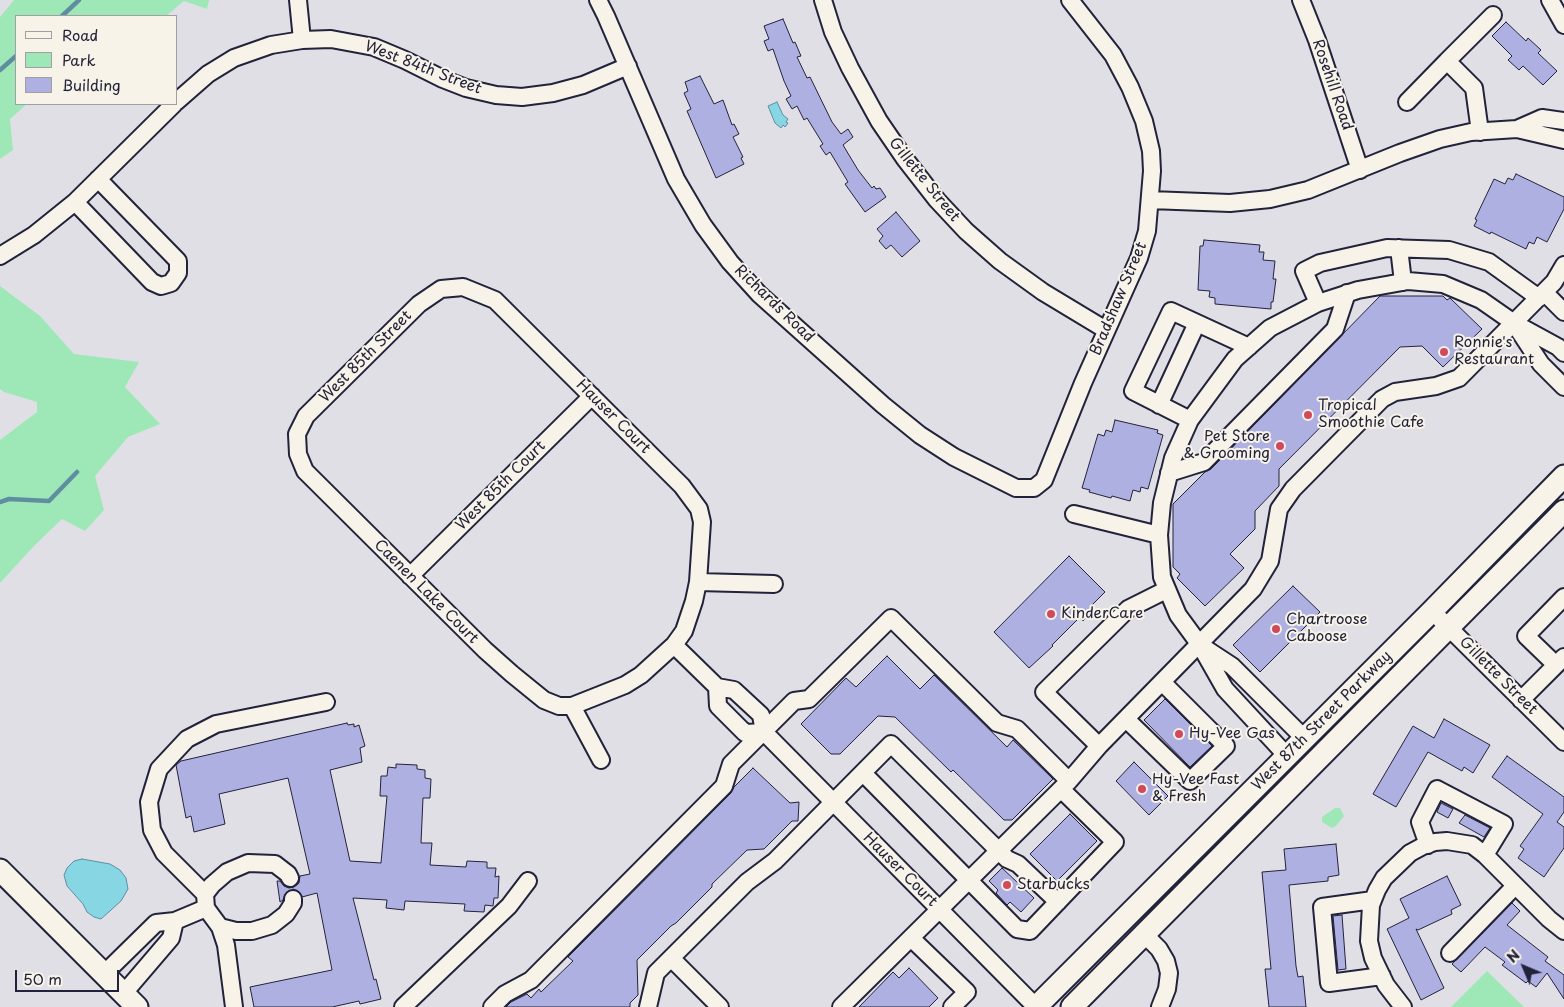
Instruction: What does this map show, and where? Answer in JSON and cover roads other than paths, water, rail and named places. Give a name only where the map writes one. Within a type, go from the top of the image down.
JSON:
[{"type":"main road","name":"West 87th Street Parkway","points":[[1036,1007],[1432,611],[1564,476]]},
{"type":"main road","name":"West 87th Street Parkway","points":[[1072,1007],[1564,511]]},
{"type":"main road","points":[[1215,862],[1216,847],[1295,769],[1301,755],[1304,738]]},
{"type":"main road","points":[[0,870],[130,1000]]},
{"type":"street","points":[[298,0],[302,40]]},
{"type":"street","name":"Richards Road","points":[[598,0],[676,178],[703,225],[730,262],[759,294],[883,405],[920,434],[977,470],[1016,488],[1034,488]]},
{"type":"street","name":"Gillette Street","points":[[823,0],[833,32],[879,121],[936,200],[966,231],[1000,261],[1043,292],[1106,330]]},
{"type":"street","name":"Bradshaw Street","points":[[1034,488],[1044,480],[1083,383],[1139,258],[1147,231],[1150,200],[1151,151],[1144,121],[1130,87],[1113,55],[1070,0]]},
{"type":"street","name":"Rosehill Road","points":[[1301,0],[1317,40],[1360,170]]},
{"type":"street","points":[[1550,0],[1564,25]]},
{"type":"street","points":[[1407,102],[1492,15]]},
{"type":"street","name":"West 84th Street","points":[[178,100],[208,74],[234,58],[272,45],[302,40],[331,39],[374,47],[443,79],[466,88],[496,95],[522,97],[553,93],[583,86],[628,66]]},
{"type":"street","points":[[1447,61],[1474,88],[1480,132]]},
{"type":"street","name":"West 84th Street","points":[[0,256],[34,235],[75,202],[173,105]]},
{"type":"street","points":[[1517,129],[1542,118],[1564,121]]},
{"type":"street","points":[[1150,200],[1230,203],[1270,199],[1308,190],[1440,139],[1480,132],[1517,129],[1564,140]]},
{"type":"street","points":[[75,202],[152,282],[162,286],[171,283],[178,273],[178,261],[98,179]]},
{"type":"street","points":[[1318,303],[1304,271],[1320,263],[1387,248],[1400,248],[1449,250],[1489,262],[1542,295],[1564,312]]},
{"type":"street","points":[[1400,248],[1402,282]]},
{"type":"street","points":[[841,1007],[969,880],[1003,854],[1099,746],[1253,589],[1270,561],[1280,509],[1293,489],[1382,400],[1395,392],[1436,386],[1459,378],[1542,295],[1554,282],[1564,265]]},
{"type":"street","points":[[1287,756],[1225,689],[1200,645],[1178,615],[1162,577],[1160,536],[1162,503],[1173,458],[1190,420],[1234,359],[1270,328],[1318,303],[1358,290],[1402,282],[1444,284],[1481,300],[1514,323],[1558,347],[1564,353]]},
{"type":"street","name":"Hauser Court","points":[[463,287],[495,300],[682,486],[699,509],[702,522],[698,582],[684,632],[674,645],[717,687],[734,690],[761,715],[764,732],[1036,1007]]},
{"type":"street","name":"West 85th Street","points":[[298,454],[297,434],[306,416],[419,304],[441,289],[463,287]]},
{"type":"street","points":[[1169,473],[1204,462],[1218,448],[1335,329],[1347,293]]},
{"type":"street","points":[[1190,420],[1133,392],[1171,311],[1249,347]]},
{"type":"street","points":[[1160,405],[1197,322]]},
{"type":"street","points":[[1514,323],[1541,364],[1564,386]]},
{"type":"street","name":"West 85th Court","points":[[410,576],[592,396]]},
{"type":"street","name":"Caenen Lake Court","points":[[298,454],[305,472],[485,650],[544,700],[559,706],[572,706]]},
{"type":"street","points":[[1074,514],[1160,536]]},
{"type":"street","points":[[698,582],[774,584]]},
{"type":"street","points":[[1099,746],[1044,692],[1128,609],[1166,590]]},
{"type":"street","points":[[1522,700],[1560,661],[1526,636],[1564,597]]},
{"type":"street","name":"Gillette Street","points":[[1432,611],[1564,742]]},
{"type":"street","points":[[492,1007],[505,994],[532,980],[724,786],[731,764],[794,701],[810,699],[891,618],[997,723],[1017,728],[1115,842],[1030,931],[1017,929],[863,773]]},
{"type":"street","points":[[601,760],[572,706],[624,685],[641,675],[674,645]]},
{"type":"street","points":[[1200,645],[1232,666],[1304,738]]},
{"type":"street","points":[[1126,719],[1190,782],[1226,746],[1162,682]]},
{"type":"street","points":[[717,687],[718,706],[745,733],[764,732]]},
{"type":"street","points":[[234,1007],[226,945],[220,927],[205,901],[164,852],[152,830],[149,802],[159,769],[187,739],[216,724],[326,702]]},
{"type":"street","points":[[648,1007],[656,973],[747,882],[775,862],[892,744],[1003,854],[1018,864],[1058,902]]},
{"type":"street","points":[[1428,844],[1420,822],[1437,789],[1504,824],[1485,855]]},
{"type":"street","points":[[1403,1007],[1394,996],[1373,958],[1369,941],[1369,918],[1373,900],[1384,878],[1410,853],[1428,844],[1447,841],[1472,845],[1485,855],[1549,919],[1564,931]]},
{"type":"street","points":[[1003,854],[1010,867],[1041,898],[1043,903],[1041,908],[1027,921],[1022,924],[1012,924]]},
{"type":"street","points":[[104,974],[156,923],[175,921],[205,901],[212,885],[227,872],[248,863],[275,864],[288,874],[290,878]]},
{"type":"street","points":[[403,1007],[509,906],[528,881]]},
{"type":"street","points":[[1450,953],[1515,886]]},
{"type":"street","points":[[220,927],[236,931],[252,931],[272,925],[286,914],[293,903],[293,899]]},
{"type":"street","points":[[1373,900],[1322,907],[1329,983],[1382,976]]},
{"type":"street","points":[[130,1000],[171,938],[175,921]]},
{"type":"street","points":[[1144,934],[1159,949],[1166,961],[1169,973],[1167,989],[1160,1007]]},
{"type":"street","points":[[911,938],[967,992],[952,1007]]},
{"type":"street","points":[[671,958],[720,1007]]},
{"type":"water","points":[[777,102],[783,115],[788,119],[785,127],[783,125],[781,128],[775,123],[768,106]]},
{"type":"water","points":[[82,859],[110,864],[120,870],[126,878],[128,889],[121,901],[101,919],[87,912],[83,904],[67,886],[64,875],[67,868],[74,861]]},
{"type":"waterway","points":[[63,15],[79,0]]},
{"type":"waterway","points":[[0,70],[15,57]]},
{"type":"waterway","points":[[0,502],[9,499],[49,501],[77,472]]},
{"type":"place","name":"Ronnie's Restaurant","points":[[1444,352]]},
{"type":"place","name":"Tropical Smoothie Cafe","points":[[1308,415]]},
{"type":"place","name":"Pet Store & Grooming","points":[[1280,446]]},
{"type":"place","name":"KinderCare","points":[[1051,614]]},
{"type":"place","name":"Chartroose Caboose","points":[[1276,629]]},
{"type":"place","name":"Hy-Vee Gas","points":[[1179,734]]},
{"type":"place","name":"Hy-Vee Fast & Fresh","points":[[1142,789]]},
{"type":"place","name":"Starbucks","points":[[1007,885]]}]
